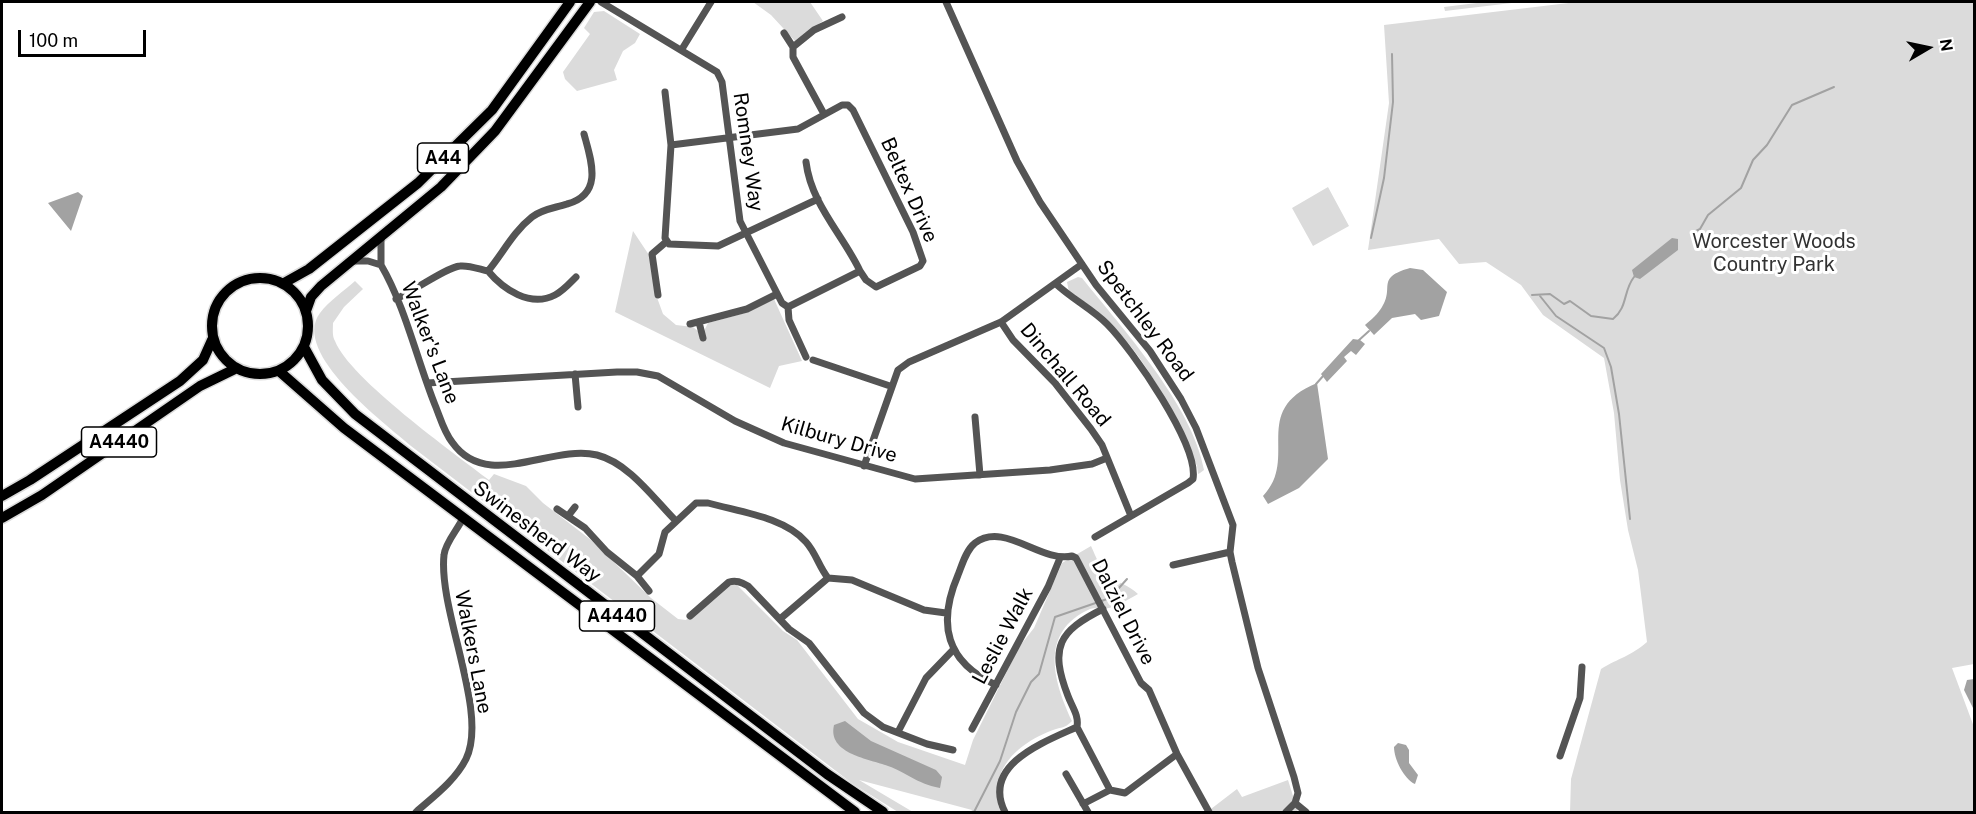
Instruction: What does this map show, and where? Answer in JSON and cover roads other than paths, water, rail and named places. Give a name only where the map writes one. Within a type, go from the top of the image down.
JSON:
[{"type":"main road","name":"A44","points":[[284,283],[309,269],[360,231],[434,167],[492,110],[570,2]]},
{"type":"main road","name":"A44","points":[[306,311],[311,297],[441,187],[495,131],[590,2]]},
{"type":"main road","points":[[262,277],[284,283],[297,294],[306,311],[308,328],[304,347],[294,361],[279,371],[253,374],[237,369],[219,352],[213,340],[213,312],[221,297],[234,284],[250,278],[262,277]]},
{"type":"main road","name":"A4440","points":[[2,496],[180,381],[202,360],[213,340]]},
{"type":"main road","name":"Swinesherd Way","points":[[304,347],[322,380],[355,414],[827,774],[883,813]]},
{"type":"main road","name":"A4440","points":[[2,518],[42,495],[200,386],[237,369]]},
{"type":"main road","name":"Swinesherd Way","points":[[279,371],[344,428],[855,813]]},
{"type":"street","name":"Romney Way","points":[[601,2],[717,72],[722,82],[738,211],[746,233],[777,294],[788,307],[789,320],[809,359],[890,386]]},
{"type":"street","points":[[682,49],[711,2]]},
{"type":"street","name":"Spetchley Road","points":[[946,2],[1017,161],[1040,202],[1082,264],[1150,351],[1181,399],[1208,455],[1233,525],[1230,552],[1258,668],[1294,777],[1298,793],[1295,803]]},
{"type":"street","points":[[793,47],[803,42],[814,30],[842,17]]},
{"type":"street","points":[[783,33],[793,47],[794,57],[824,114]]},
{"type":"street","points":[[658,295],[652,255],[666,242],[670,145],[665,92]]},
{"type":"street","name":"Beltex Drive","points":[[670,145],[798,129],[842,105],[848,105],[853,110],[914,232],[923,261],[920,266],[876,286],[866,280],[860,271]]},
{"type":"street","points":[[488,271],[506,244],[533,216],[571,203],[585,193],[592,181],[594,170],[584,134]]},
{"type":"street","points":[[788,307],[860,271],[818,199],[808,175],[806,162]]},
{"type":"street","points":[[666,242],[674,245],[711,247],[818,199]]},
{"type":"street","name":"Walker's Lane","points":[[381,236],[381,265],[452,444],[483,464],[500,467],[514,466],[561,453],[580,452],[612,460],[676,521]]},
{"type":"street","name":"Walker's Lane","points":[[351,261],[368,261],[381,265]]},
{"type":"street","points":[[864,466],[890,386],[903,365],[1001,322],[1082,264]]},
{"type":"street","points":[[396,299],[430,282],[446,269],[468,266],[488,271],[498,283],[511,292],[539,299],[560,293],[576,277]]},
{"type":"street","points":[[1056,284],[1107,324],[1142,368],[1162,398],[1191,463],[1193,479],[1095,537]]},
{"type":"street","points":[[690,324],[747,309],[777,294]]},
{"type":"street","points":[[699,322],[702,338]]},
{"type":"street","name":"Dinchall Road","points":[[1001,322],[1013,340],[1070,400],[1091,429],[1107,458],[1131,516]]},
{"type":"street","name":"Kilbury Drive","points":[[427,383],[575,374],[647,373],[689,392],[758,433],[864,466],[915,479],[1050,470],[1092,464],[1107,458]]},
{"type":"street","points":[[575,374],[578,407]]},
{"type":"street","points":[[975,417],[980,475]]},
{"type":"street","points":[[637,576],[659,554],[662,536],[676,521],[696,503],[708,503],[781,524],[805,540],[828,578]]},
{"type":"street","points":[[568,516],[575,507]]},
{"type":"street","points":[[557,509],[585,528],[617,562],[637,576],[649,591]]},
{"type":"street","name":"Walkers Lane","points":[[416,813],[455,776],[466,759],[471,745],[471,719],[464,670],[443,585],[444,552],[463,519]]},
{"type":"street","name":"Dalziel Drive","points":[[996,685],[970,671],[961,662],[954,649],[946,613],[948,599],[968,552],[974,543],[995,536],[1060,558],[1072,556],[1076,558],[1141,683],[1149,690],[1177,754],[1207,812]]},
{"type":"street","points":[[1173,565],[1230,552]]},
{"type":"street","name":"Leslie Walk","points":[[972,729],[1048,587],[1060,558]]},
{"type":"street","points":[[780,619],[828,578],[852,580],[924,610],[946,613]]},
{"type":"street","points":[[690,616],[720,588],[735,580],[748,586],[780,619],[809,643],[864,713],[883,726],[953,750]]},
{"type":"street","points":[[1102,607],[1067,631],[1061,643],[1061,672],[1077,715],[1077,728],[1110,790]]},
{"type":"street","points":[[898,732],[926,678],[954,649]]},
{"type":"street","points":[[1560,756],[1580,698],[1582,667]]},
{"type":"street","points":[[1005,813],[1000,798],[1001,788],[1010,764],[1021,755],[1077,728]]},
{"type":"street","points":[[1083,804],[1110,790],[1125,793],[1177,754]]},
{"type":"street","points":[[1066,774],[1088,813]]},
{"type":"street","points":[[1286,813],[1295,803],[1306,813]]},
{"type":"waterway","points":[[1371,238],[1384,178],[1393,102],[1392,54]]},
{"type":"waterway","points":[[1692,233],[1700,229],[1708,215],[1741,188],[1753,160],[1767,145],[1792,105],[1834,87]]},
{"type":"waterway","points":[[1532,295],[1550,294],[1564,304],[1570,301],[1591,316],[1613,319],[1621,309],[1634,277]]},
{"type":"waterway","points":[[1540,296],[1556,316],[1604,348],[1611,367],[1619,414],[1630,519]]},
{"type":"waterway","points":[[1358,341],[1369,331]]},
{"type":"waterway","points":[[1316,384],[1324,375]]},
{"type":"waterway","points":[[974,812],[1000,761],[1016,712],[1031,682],[1039,674],[1055,617],[1110,598],[1127,579]]},
{"type":"park label","name":"Worcester Woods Country Park","points":[[1774,254]]}]
